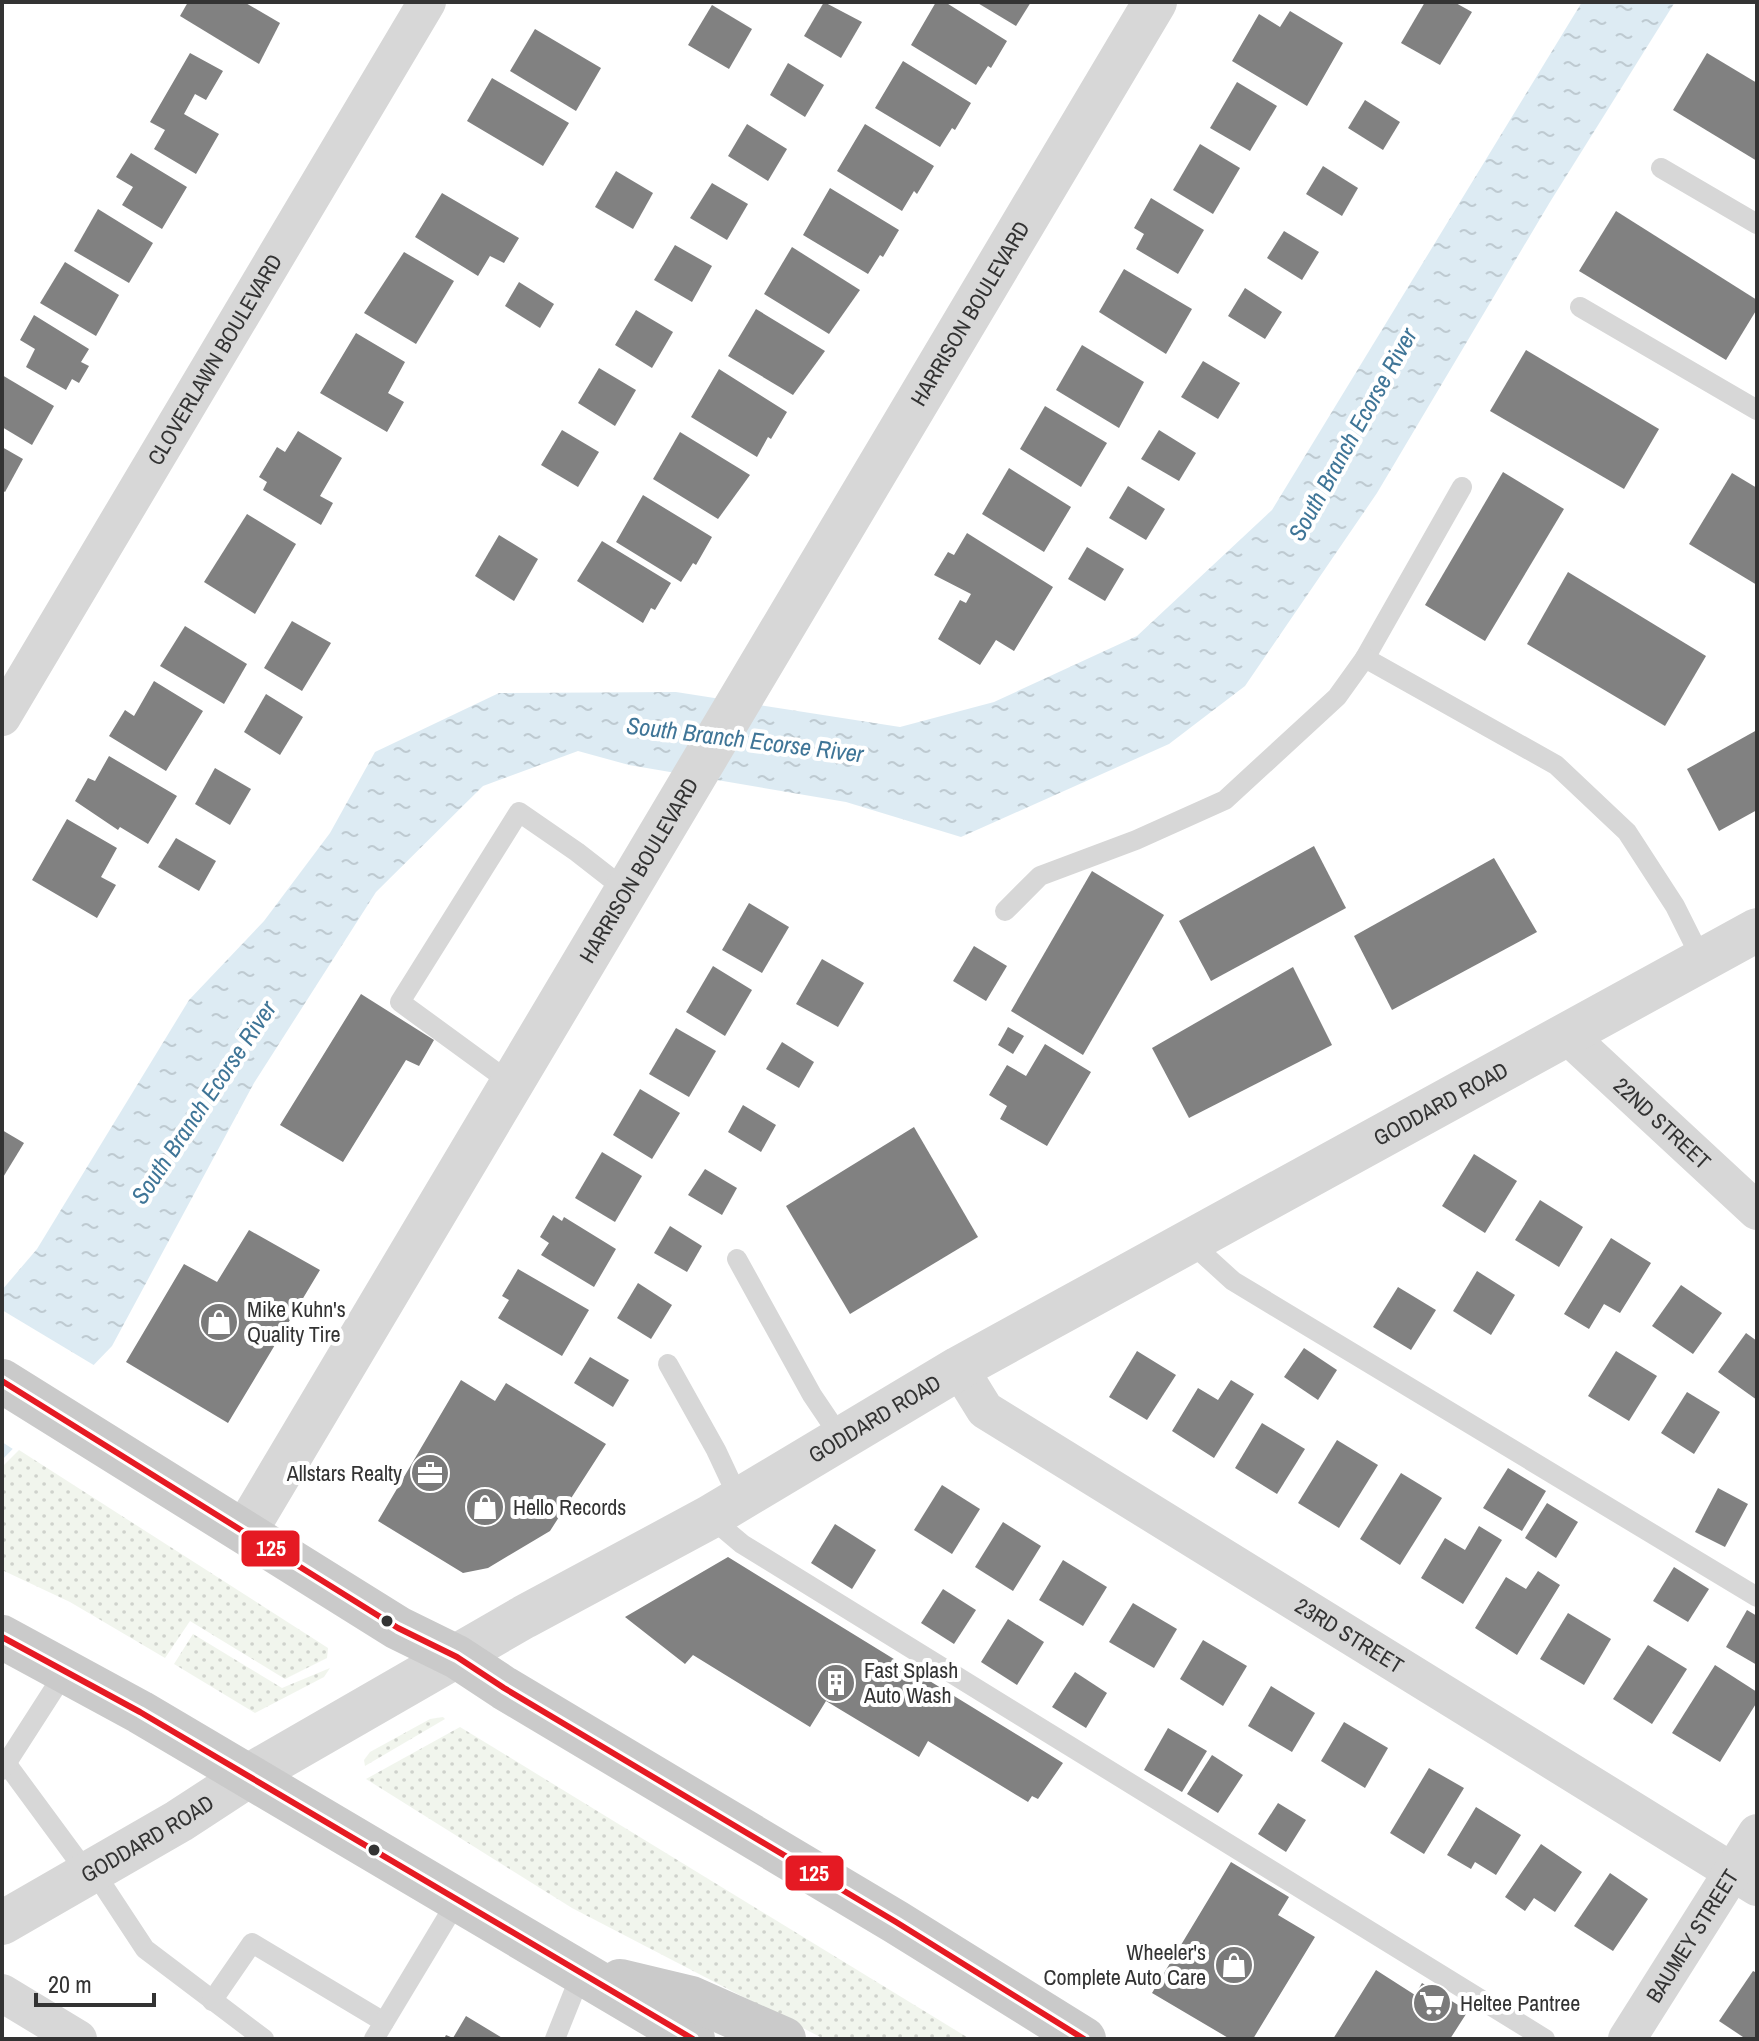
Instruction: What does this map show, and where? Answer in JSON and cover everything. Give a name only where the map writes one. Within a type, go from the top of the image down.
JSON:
[{"type":"main road","points":[[2,1381],[398,1628],[457,1657],[1084,2039]]},
{"type":"main road","points":[[2,1637],[248,1776],[681,2036]]},
{"type":"main road","points":[[575,1970],[691,1998],[784,2039]]},
{"type":"street","name":"CLOVERLAWN BOULEVARD","points":[[2,717],[427,2]]},
{"type":"street","name":"HARRISON BOULEVARD","points":[[245,1532],[1155,2]]},
{"type":"street","name":"GODDARD ROAD","points":[[2,1923],[179,1821],[248,1776],[725,1508],[959,1368],[1757,930]]},
{"type":"street","name":"22ND STREET","points":[[1567,1035],[1757,1211]]},
{"type":"street","name":"23RD STREET","points":[[959,1368],[985,1410],[1745,1880]]},
{"type":"street","name":"BAUMEY STREET","points":[[1627,2039],[1745,1880],[1757,1833]]},
{"type":"street","points":[[2,1993],[78,2039]]},
{"type":"lane","points":[[1661,168],[1757,224]]},
{"type":"lane","points":[[1580,307],[1757,410]]},
{"type":"lane","points":[[1005,911],[1040,876],[1136,840],[1225,800],[1337,697],[1365,658],[1462,487]]},
{"type":"lane","points":[[1365,658],[1556,765],[1627,832],[1675,906],[1702,960]]},
{"type":"lane","points":[[511,1083],[400,1002],[519,812],[627,891]]},
{"type":"lane","points":[[1190,1242],[1233,1281],[1757,1597]]},
{"type":"lane","points":[[737,1259],[812,1395],[841,1438]]},
{"type":"lane","points":[[668,1364],[716,1450],[725,1508],[756,1552],[1545,2039]]},
{"type":"lane","points":[[65,1672],[4,1766],[90,1872],[145,1949],[264,2039]]},
{"type":"lane","points":[[212,2001],[252,1943],[379,2031],[457,1901]]},
{"type":"lane","points":[[555,2039],[577,1984],[575,1970]]},
{"type":"shaded area","points":[[19,1450],[328,1648],[327,1658],[285,1679],[190,1621],[165,1658],[70,1602],[2,1570],[2,1467]]},
{"type":"shaded area","points":[[193,1634],[282,1688],[330,1668],[324,1677],[255,1713],[174,1664]]},
{"type":"shaded area","points":[[430,1719],[445,1719],[365,1766],[364,1760],[370,1752]]},
{"type":"shaded area","points":[[460,1727],[970,2039],[824,2039],[572,1908],[366,1779]]},
{"type":"water","name":"South Branch Ecorse River","points":[[1582,2],[1675,2],[1550,202],[1377,493],[1245,686],[1169,744],[961,837],[846,802],[629,765],[578,751],[483,786],[376,892],[254,1083],[112,1346],[2,1460],[2,1290],[37,1249],[189,1000],[264,921],[330,833],[375,752],[499,693],[676,692],[900,727],[994,702],[1137,636],[1272,510]]},
{"type":"pier","points":[[2,1310],[97,1367],[16,1451],[2,1442]]},
{"type":"building","points":[[188,2],[244,2],[280,23],[259,64],[180,16]]},
{"type":"building","points":[[824,2],[862,22],[841,58],[804,36]]},
{"type":"building","points":[[936,2],[945,2],[1007,41],[991,68],[988,66],[976,85],[911,45]]},
{"type":"building","points":[[976,2],[1031,2],[1016,26]]},
{"type":"building","points":[[1425,2],[1454,2],[1472,12],[1440,65],[1401,43]]},
{"type":"building","points":[[712,5],[752,29],[729,69],[688,45]]},
{"type":"building","points":[[1290,11],[1343,43],[1307,106],[1232,61],[1259,14],[1280,27]]},
{"type":"building","points":[[535,29],[601,68],[576,111],[510,71]]},
{"type":"building","points":[[190,53],[223,71],[206,100],[195,94],[184,114],[219,134],[196,174],[154,149],[165,130],[150,122]]},
{"type":"building","points":[[1707,53],[1757,83],[1757,161],[1673,110]]},
{"type":"building","points":[[903,61],[971,103],[955,130],[952,128],[940,147],[875,108]]},
{"type":"building","points":[[788,63],[824,85],[805,117],[770,95]]},
{"type":"building","points":[[492,78],[569,123],[543,166],[467,121]]},
{"type":"building","points":[[1237,82],[1277,106],[1250,151],[1210,128]]},
{"type":"building","points":[[1365,100],[1400,122],[1383,150],[1348,128]]},
{"type":"building","points":[[747,124],[787,149],[768,181],[728,156]]},
{"type":"building","points":[[865,124],[934,166],[902,211],[837,171]]},
{"type":"building","points":[[1200,144],[1240,168],[1213,214],[1173,190]]},
{"type":"building","points":[[131,153],[187,187],[162,229],[122,205],[133,187],[116,177]]},
{"type":"building","points":[[1323,166],[1358,188],[1342,216],[1306,194]]},
{"type":"building","points":[[616,171],[653,193],[633,229],[595,207]]},
{"type":"building","points":[[712,183],[748,204],[727,240],[690,218]]},
{"type":"building","points":[[830,188],[899,230],[883,257],[880,255],[868,274],[803,235]]},
{"type":"building","points":[[442,193],[519,238],[504,263],[490,256],[478,276],[415,237]]},
{"type":"building","points":[[1151,198],[1204,230],[1178,274],[1136,249],[1144,234],[1134,228]]},
{"type":"building","points":[[98,209],[153,243],[129,283],[74,251]]},
{"type":"building","points":[[1616,211],[1757,300],[1757,309],[1726,360],[1579,271]]},
{"type":"building","points":[[1284,231],[1319,252],[1302,280],[1267,258]]},
{"type":"building","points":[[675,245],[712,266],[692,302],[654,280]]},
{"type":"building","points":[[792,247],[860,290],[829,334],[764,294]]},
{"type":"building","points":[[404,252],[454,281],[416,344],[364,313]]},
{"type":"building","points":[[65,262],[119,295],[96,336],[40,303]]},
{"type":"building","points":[[1124,269],[1192,309],[1166,354],[1099,312]]},
{"type":"building","points":[[519,282],[554,304],[540,328],[505,306]]},
{"type":"building","points":[[1245,288],[1282,312],[1265,339],[1228,316]]},
{"type":"building","points":[[756,309],[825,351],[793,395],[728,356]]},
{"type":"building","points":[[636,310],[673,332],[652,368],[615,345]]},
{"type":"building","points":[[34,315],[89,349],[81,362],[89,366],[79,383],[72,379],[66,390],[26,367],[35,349],[20,340]]},
{"type":"building","points":[[356,333],[405,362],[388,393],[404,402],[387,432],[320,393]]},
{"type":"building","points":[[1082,345],[1144,382],[1119,428],[1056,390]]},
{"type":"building","points":[[1526,350],[1659,429],[1624,489],[1490,411]]},
{"type":"building","points":[[1203,361],[1240,383],[1218,419],[1181,397]]},
{"type":"building","points":[[599,368],[636,390],[615,426],[578,403]]},
{"type":"building","points":[[719,369],[787,412],[757,457],[691,417]]},
{"type":"building","points":[[2,375],[54,406],[32,445],[2,427]]},
{"type":"building","points":[[1045,406],[1107,443],[1081,487],[1020,449]]},
{"type":"building","points":[[562,430],[599,452],[578,487],[541,465]]},
{"type":"building","points":[[1159,430],[1196,453],[1179,481],[1141,459]]},
{"type":"building","points":[[298,431],[342,458],[320,496],[333,503],[321,525],[263,490],[267,482],[259,477],[277,447],[285,452]]},
{"type":"building","points":[[680,432],[750,475],[718,519],[653,479]]},
{"type":"building","points":[[2,447],[23,459],[5,492],[2,490]]},
{"type":"building","points":[[1009,468],[1071,507],[1044,552],[982,514]]},
{"type":"building","points":[[1503,472],[1564,509],[1485,641],[1425,605]]},
{"type":"building","points":[[1732,473],[1757,488],[1757,585],[1689,544]]},
{"type":"building","points":[[1128,486],[1165,509],[1146,540],[1109,518]]},
{"type":"building","points":[[643,495],[712,537],[696,565],[693,563],[681,582],[616,542]]},
{"type":"building","points":[[247,514],[296,544],[255,614],[204,582]]},
{"type":"building","points":[[967,533],[1053,587],[1014,651],[996,640],[980,665],[938,639],[960,600],[966,603],[971,594],[934,575],[948,552],[954,555]]},
{"type":"building","points":[[499,535],[538,559],[514,601],[475,576]]},
{"type":"building","points":[[602,541],[671,583],[643,623],[577,581]]},
{"type":"building","points":[[1087,547],[1124,569],[1105,601],[1068,579]]},
{"type":"building","points":[[1568,572],[1706,656],[1665,726],[1527,644]]},
{"type":"building","points":[[292,621],[331,643],[302,691],[264,668]]},
{"type":"building","points":[[185,626],[247,664],[224,704],[160,666]]},
{"type":"building","points":[[154,681],[203,711],[166,771],[109,736],[125,710],[134,716]]},
{"type":"building","points":[[266,694],[303,717],[280,755],[244,732]]},
{"type":"building","points":[[1757,730],[1757,810],[1719,831],[1687,769]]},
{"type":"building","points":[[109,756],[177,796],[148,844],[120,827],[118,830],[75,801],[88,778],[95,781]]},
{"type":"building","points":[[215,768],[251,789],[230,825],[195,804]]},
{"type":"building","points":[[67,819],[117,848],[101,877],[116,885],[97,918],[32,880]]},
{"type":"building","points":[[176,838],[216,861],[199,891],[158,867]]},
{"type":"building","points":[[1314,846],[1346,908],[1211,981],[1179,921]]},
{"type":"building","points":[[1494,858],[1537,932],[1392,1010],[1354,936]]},
{"type":"building","points":[[1092,871],[1164,915],[1083,1055],[1011,1011]]},
{"type":"building","points":[[749,903],[789,927],[762,973],[722,950]]},
{"type":"building","points":[[974,946],[1007,966],[986,1001],[953,981]]},
{"type":"building","points":[[822,959],[864,983],[838,1027],[796,1004]]},
{"type":"building","points":[[713,966],[752,990],[725,1036],[686,1012]]},
{"type":"building","points":[[1293,967],[1332,1045],[1189,1118],[1152,1048]]},
{"type":"building","points":[[361,994],[434,1040],[419,1066],[406,1060],[343,1162],[280,1125]]},
{"type":"building","points":[[1008,1027],[1024,1036],[1013,1054],[998,1045]]},
{"type":"building","points":[[676,1028],[716,1051],[689,1097],[649,1074]]},
{"type":"building","points":[[782,1042],[814,1062],[799,1088],[766,1069]]},
{"type":"building","points":[[1045,1044],[1091,1072],[1047,1146],[1000,1119],[1007,1106],[989,1095],[1007,1065],[1026,1076]]},
{"type":"building","points":[[640,1089],[680,1113],[652,1159],[613,1135]]},
{"type":"building","points":[[743,1105],[776,1125],[761,1152],[728,1132]]},
{"type":"building","points":[[914,1127],[978,1237],[850,1314],[786,1206]]},
{"type":"building","points":[[2,1130],[24,1143],[2,1179]]},
{"type":"building","points":[[602,1152],[642,1176],[615,1222],[575,1198]]},
{"type":"building","points":[[1474,1154],[1517,1181],[1485,1233],[1442,1206]]},
{"type":"building","points":[[705,1169],[737,1188],[722,1215],[688,1195]]},
{"type":"building","points":[[1540,1200],[1583,1227],[1559,1267],[1515,1240]]},
{"type":"building","points":[[553,1215],[562,1221],[564,1217],[616,1249],[594,1287],[541,1255],[549,1243],[540,1237]]},
{"type":"building","points":[[670,1226],[702,1246],[687,1272],[654,1253]]},
{"type":"building","name":"Mike Kuhn's Quality Tire","points":[[249,1230],[320,1270],[228,1423],[126,1362],[184,1264],[217,1282]]},
{"type":"building","points":[[1611,1238],[1651,1263],[1620,1313],[1604,1304],[1589,1329],[1564,1314]]},
{"type":"building","points":[[518,1269],[589,1310],[562,1356],[498,1318],[509,1300],[502,1296]]},
{"type":"building","points":[[1477,1271],[1515,1295],[1491,1335],[1453,1311]]},
{"type":"building","points":[[638,1283],[672,1305],[651,1339],[617,1318]]},
{"type":"building","points":[[1681,1285],[1722,1313],[1693,1354],[1652,1326]]},
{"type":"building","points":[[1398,1287],[1436,1310],[1411,1350],[1373,1327]]},
{"type":"building","points":[[1746,1333],[1757,1341],[1757,1400],[1718,1372]]},
{"type":"building","points":[[1304,1348],[1337,1370],[1318,1400],[1284,1377]]},
{"type":"building","points":[[1137,1351],[1176,1375],[1147,1420],[1109,1397]]},
{"type":"building","points":[[1616,1351],[1657,1376],[1629,1421],[1588,1396]]},
{"type":"building","points":[[590,1357],[629,1380],[613,1407],[574,1383]]},
{"type":"building","points":[[461,1380],[495,1401],[506,1383],[606,1444],[550,1531],[488,1568],[463,1573],[378,1521]]},
{"type":"building","points":[[1231,1380],[1254,1394],[1214,1458],[1172,1431],[1198,1388],[1218,1400]]},
{"type":"building","points":[[1687,1392],[1720,1412],[1694,1454],[1661,1433]]},
{"type":"building","points":[[1262,1423],[1305,1449],[1277,1494],[1235,1468]]},
{"type":"building","points":[[1337,1440],[1378,1465],[1339,1528],[1298,1503]]},
{"type":"building","points":[[1508,1468],[1546,1491],[1522,1531],[1483,1508]]},
{"type":"building","points":[[1401,1473],[1442,1498],[1400,1565],[1360,1539]]},
{"type":"building","points":[[942,1485],[980,1509],[952,1554],[914,1530]]},
{"type":"building","points":[[1718,1488],[1748,1504],[1725,1547],[1695,1532]]},
{"type":"building","points":[[1547,1503],[1578,1522],[1556,1558],[1525,1538]]},
{"type":"building","points":[[1003,1522],[1041,1546],[1013,1591],[975,1567]]},
{"type":"building","points":[[835,1524],[876,1550],[852,1589],[811,1563]]},
{"type":"building","points":[[1479,1526],[1502,1540],[1463,1604],[1421,1578],[1445,1538],[1465,1550]]},
{"type":"building","name":"Fast Splash Auto Wash","points":[[728,1557],[1063,1763],[1038,1799],[1032,1796],[1028,1802],[928,1741],[919,1757],[826,1701],[810,1727],[693,1655],[685,1664],[625,1617]]},
{"type":"building","points":[[1063,1560],[1107,1587],[1083,1626],[1039,1600]]},
{"type":"building","points":[[1674,1567],[1709,1589],[1688,1622],[1653,1601]]},
{"type":"building","points":[[1538,1571],[1560,1585],[1517,1655],[1475,1628],[1506,1577],[1526,1589]]},
{"type":"building","points":[[943,1589],[976,1610],[954,1644],[921,1623]]},
{"type":"building","points":[[1133,1603],[1177,1629],[1154,1668],[1109,1642]]},
{"type":"building","points":[[1747,1610],[1757,1616],[1757,1665],[1726,1647]]},
{"type":"building","points":[[1568,1613],[1611,1639],[1584,1685],[1540,1659]]},
{"type":"building","points":[[1008,1619],[1044,1642],[1017,1685],[981,1662]]},
{"type":"building","points":[[1203,1640],[1247,1666],[1223,1706],[1180,1679]]},
{"type":"building","points":[[1648,1645],[1687,1669],[1652,1724],[1613,1699]]},
{"type":"building","points":[[1715,1665],[1757,1692],[1757,1702],[1720,1762],[1672,1733]]},
{"type":"building","points":[[1075,1672],[1107,1693],[1086,1728],[1052,1707]]},
{"type":"building","points":[[1271,1686],[1315,1713],[1292,1752],[1248,1726]]},
{"type":"building","points":[[1344,1722],[1388,1748],[1365,1788],[1321,1761]]},
{"type":"building","points":[[1168,1728],[1207,1751],[1182,1792],[1144,1770]]},
{"type":"building","points":[[1212,1755],[1243,1775],[1218,1813],[1187,1794]]},
{"type":"building","points":[[1429,1768],[1464,1788],[1424,1854],[1390,1833]]},
{"type":"building","points":[[1278,1803],[1306,1820],[1286,1852],[1258,1834]]},
{"type":"building","points":[[1476,1807],[1521,1835],[1496,1875],[1475,1862],[1471,1869],[1447,1855]]},
{"type":"building","points":[[1541,1844],[1582,1872],[1555,1912],[1534,1898],[1525,1911],[1505,1897]]},
{"type":"building","name":"Wheeler's Complete Auto Care","points":[[1231,1862],[1289,1897],[1278,1915],[1315,1937],[1253,2039],[1230,2039],[1152,1993]]},
{"type":"building","points":[[1610,1873],[1648,1899],[1613,1951],[1574,1926]]},
{"type":"building","points":[[1376,1970],[1415,1995],[1422,1983],[1468,2011],[1450,2039],[1333,2039]]},
{"type":"building","points":[[1753,1971],[1757,1973],[1757,2037],[1746,2039],[1719,2021]]},
{"type":"building","points":[[466,2016],[504,2039],[444,2039],[446,2035],[453,2038]]},
{"type":"transit line","name":"125","points":[[2,1381],[398,1628],[457,1657],[1084,2039]]},
{"type":"transit line","name":"125","points":[[2,1637],[140,1712],[693,2039]]},
{"type":"place","name":"Mike Kuhn's Quality Tire","points":[[219,1322]]},
{"type":"place","name":"Allstars Realty","points":[[430,1473]]},
{"type":"place","name":"Hello Records","points":[[485,1507]]},
{"type":"place","name":"Fast Splash Auto Wash","points":[[836,1683]]},
{"type":"place","name":"Wheeler's Complete Auto Care","points":[[1234,1965]]},
{"type":"place","name":"Heltee Pantree","points":[[1432,2003]]}]
